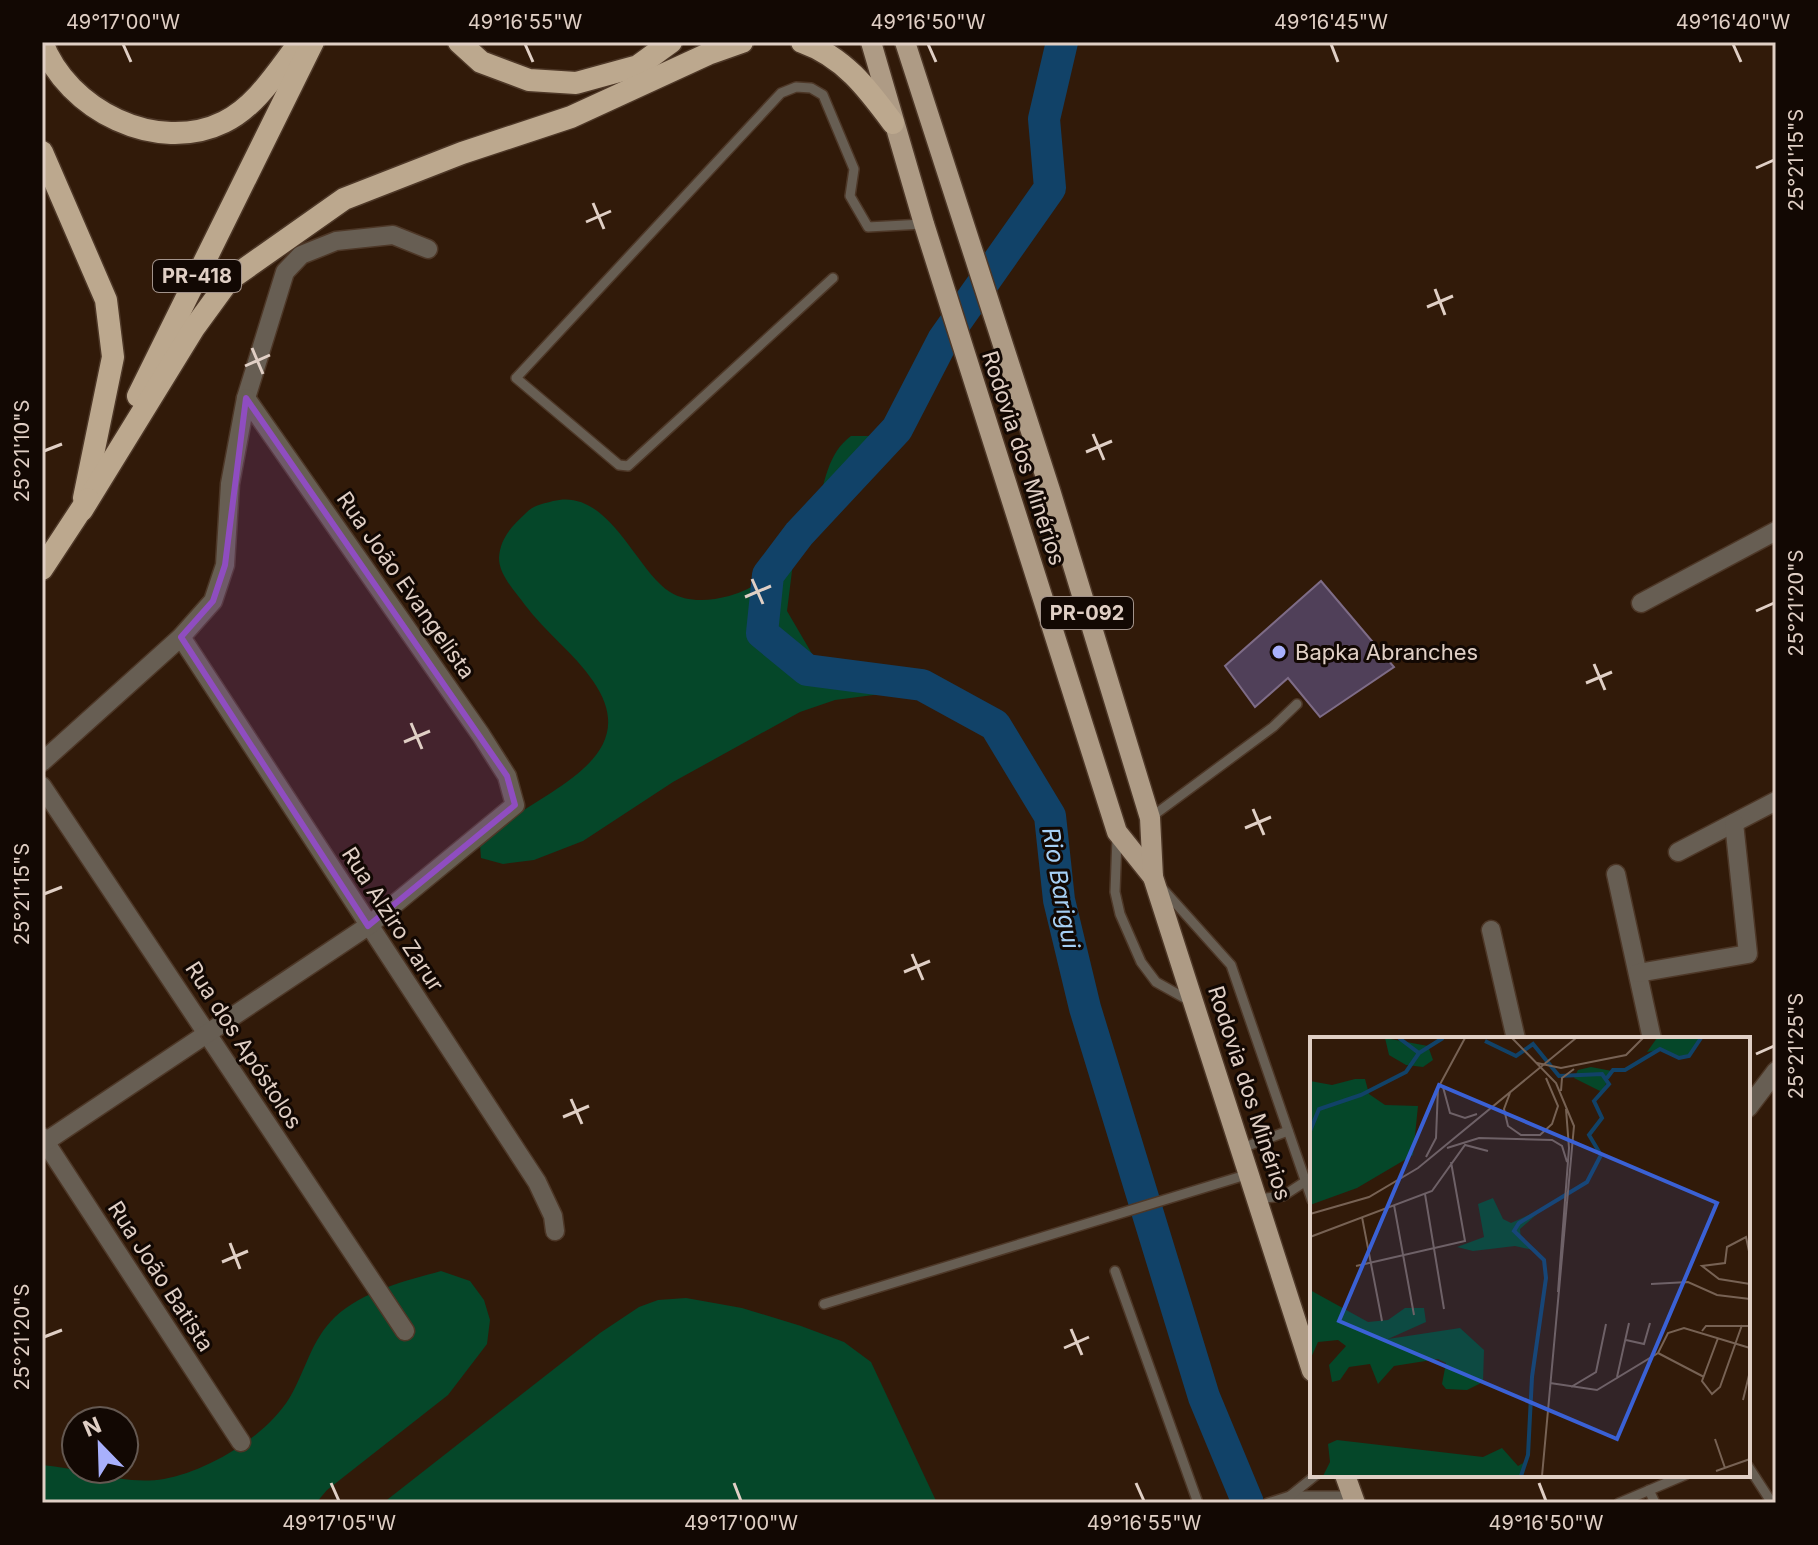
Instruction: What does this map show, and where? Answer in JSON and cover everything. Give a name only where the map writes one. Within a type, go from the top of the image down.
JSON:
[{"type":"highway","points":[[42,42],[78,97],[128,126],[188,134],[225,122],[257,97],[300,42]]},
{"type":"highway","name":"PR-418","points":[[42,569],[82,510],[313,42]]},
{"type":"highway","points":[[459,42],[481,62],[529,80],[576,83],[638,66],[671,42]]},
{"type":"highway","points":[[82,510],[194,328],[229,280],[344,199],[462,153],[571,117],[708,54],[742,42]]},
{"type":"highway","points":[[802,42],[826,50],[849,69],[893,123]]},
{"type":"highway","points":[[42,152],[106,300],[113,357],[82,510]]},
{"type":"main road","name":"Rodovia dos Minérios","points":[[871,42],[933,253],[1117,832],[1153,877]]},
{"type":"main road","name":"Rodovia dos Minérios","points":[[905,42],[1006,351],[1150,818],[1153,877],[1197,1005],[1310,1365]]},
{"type":"main road","points":[[1346,1477],[1353,1499]]},
{"type":"street","points":[[42,762],[181,637],[213,601],[225,565],[230,484],[246,398],[285,272],[301,255],[336,241],[393,235],[428,249]]},
{"type":"street","name":"Rua João Evangelista","points":[[246,398],[481,735],[507,776],[515,805],[368,926]]},
{"type":"street","points":[[1641,603],[1776,531]]},
{"type":"street","name":"Rua Alziro Zarur","points":[[181,637],[537,1182],[553,1216],[555,1231]]},
{"type":"street","name":"Rua dos Apóstolos","points":[[42,786],[405,1331]]},
{"type":"street","points":[[1678,852],[1776,801]]},
{"type":"street","points":[[1638,973],[1748,954],[1734,823]]},
{"type":"street","points":[[1616,874],[1652,1037]]},
{"type":"street","points":[[43,1141],[368,926]]},
{"type":"street","points":[[1491,930],[1516,1037]]},
{"type":"street","points":[[1750,1105],[1776,1071]]},
{"type":"street","name":"Rua João Batista","points":[[43,1141],[241,1442]]},
{"type":"lane","points":[[833,278],[628,466],[619,465],[516,378],[781,93],[796,87],[811,88],[823,95],[854,169],[850,196],[868,227],[924,224]]},
{"type":"lane","points":[[1150,818],[1273,727],[1297,704]]},
{"type":"lane","points":[[1117,832],[1119,856],[1115,892],[1120,914],[1141,962],[1156,982],[1197,1005]]},
{"type":"lane","points":[[1153,877],[1231,965],[1310,1194]]},
{"type":"lane","points":[[1242,1148],[1288,1131]]},
{"type":"lane","points":[[824,1304],[1251,1174]]},
{"type":"lane","points":[[1258,1199],[1283,1196],[1306,1181]]},
{"type":"lane","points":[[1115,1271],[1198,1503]]},
{"type":"lane","points":[[1750,1469],[1772,1503]]},
{"type":"lane","points":[[1269,1503],[1290,1496],[1314,1477]]},
{"type":"lane","points":[[1619,1503],[1680,1477]]},
{"type":"lane","points":[[1649,1490],[1655,1503]]},
{"type":"lane","points":[[1290,1496],[1353,1499]]},
{"type":"highlighted area","points":[[246,398],[507,776],[515,805],[368,926],[181,637],[213,601],[225,565]]},
{"type":"green space","points":[[851,436],[875,436],[894,448],[794,555],[787,611],[818,664],[934,680],[942,686],[835,700],[800,712],[673,782],[583,841],[534,860],[503,864],[481,858],[480,844],[500,826],[575,776],[595,757],[606,735],[607,710],[593,681],[533,615],[502,571],[500,551],[504,538],[512,528],[535,506],[573,500],[590,506],[605,518],[657,581],[670,592],[699,600],[729,596],[769,576],[791,555],[808,530],[831,462]]},
{"type":"green space","points":[[441,1271],[470,1281],[484,1300],[490,1320],[487,1344],[448,1395],[327,1490],[316,1503],[42,1503],[42,1465],[60,1468],[60,1485],[140,1485],[140,1480],[181,1475],[235,1450],[280,1411],[296,1387],[320,1335],[335,1317],[358,1300],[399,1283]]},
{"type":"green space","points":[[686,1298],[742,1308],[801,1326],[844,1342],[871,1362],[937,1503],[383,1503],[600,1333],[639,1307],[658,1300]]},
{"type":"building","name":"Bapka Abranches","points":[[1321,581],[1394,667],[1320,717],[1288,678],[1255,707],[1225,666]]},
{"type":"waterway","name":"Rio Barigui","points":[[1062,42],[1044,119],[1050,188],[943,340],[897,429],[799,534],[768,575],[762,633],[807,670],[922,685],[995,725],[1050,816],[1059,900],[1085,1008],[1204,1397],[1248,1503]]},
{"type":"place","name":"Bapka Abranches","points":[[1279,652]]}]
